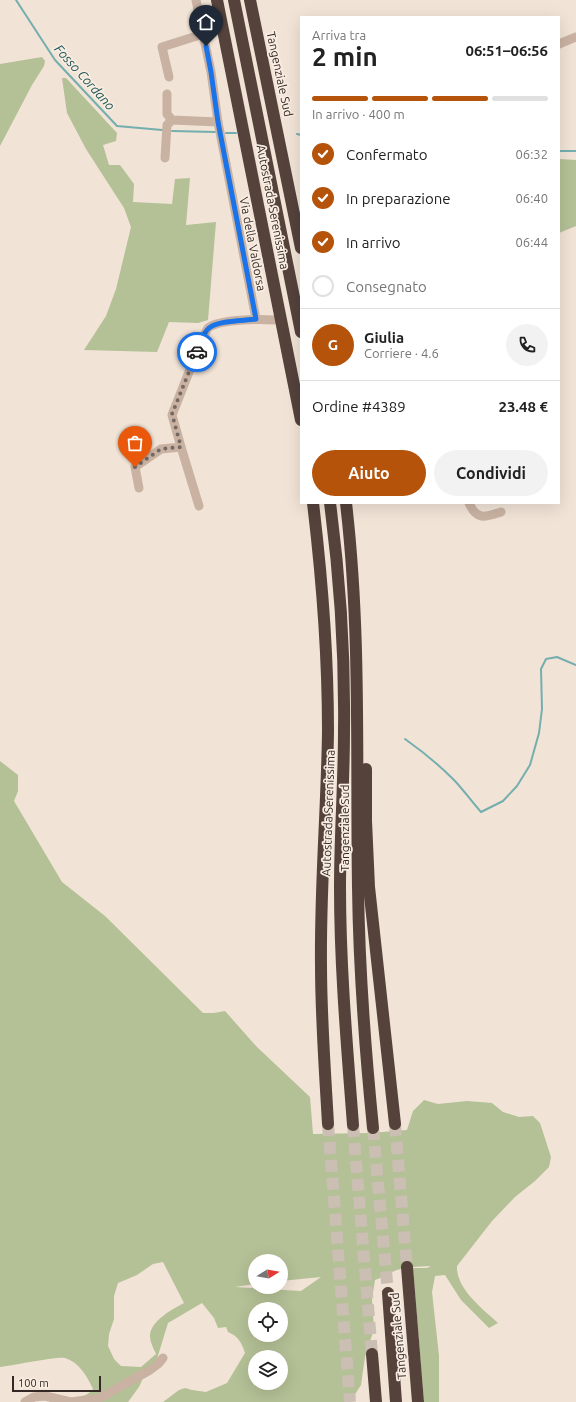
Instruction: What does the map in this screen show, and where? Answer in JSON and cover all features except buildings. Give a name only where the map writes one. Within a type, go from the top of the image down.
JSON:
[{"type":"highway","name":"Autostrada Serenissima","points":[[217,0],[300,415]]},
{"type":"highway","name":"Autostrada Serenissima","points":[[234,0],[300,327]]},
{"type":"highway","name":"Tangenziale Sud","points":[[250,0],[300,243]]},
{"type":"highway","name":"Tangenziale Sud","points":[[258,0],[300,204]]},
{"type":"highway","name":"Autostrada Serenissima","points":[[313,504],[322,590],[327,683],[328,731],[322,888],[321,965],[323,1045],[328,1124]]},
{"type":"highway","name":"Autostrada Serenissima","points":[[330,504],[339,589],[344,683],[340,887],[341,964],[353,1125]]},
{"type":"highway","name":"Tangenziale Sud","points":[[346,504],[356,631],[359,952],[364,1039],[373,1128]]},
{"type":"highway","name":"Tangenziale Sud","points":[[354,504],[365,631],[366,821],[369,887],[395,1124]]},
{"type":"highway","name":"Tangenziale Sud","points":[[407,1267],[418,1402]]},
{"type":"highway","name":"Tangenziale Sud","points":[[388,1293],[396,1402]]},
{"type":"highway","points":[[372,1354],[376,1402]]},
{"type":"street","name":"Via della Valdorsa","points":[[196,0],[211,72],[218,122],[256,319]]},
{"type":"street","points":[[169,77],[162,47],[203,34]]},
{"type":"street","points":[[560,44],[576,37]]},
{"type":"street","points":[[167,94],[167,114],[172,120]]},
{"type":"street","points":[[165,158],[167,125],[172,120],[218,122]]},
{"type":"street","points":[[199,506],[172,414],[202,339],[208,329],[217,324],[256,319],[274,320]]},
{"type":"street","points":[[139,488],[135,467],[161,449],[181,447]]},
{"type":"street","points":[[469,504],[472,511],[479,516],[487,516],[501,512]]},
{"type":"street","points":[[25,1402],[34,1397],[45,1396],[71,1402],[100,1398],[150,1370],[163,1358]]},
{"type":"green space","points":[[42,57],[45,61],[44,66],[32,85],[0,146],[0,64]]},
{"type":"green space","points":[[62,78],[66,78],[117,133],[116,141],[103,145],[109,165],[120,165],[134,184],[133,202],[172,204],[175,179],[190,178],[186,225],[216,222],[208,320],[198,323],[169,322],[157,352],[84,350],[106,316],[116,289],[131,227],[124,208],[86,149],[67,113]]},
{"type":"green space","points":[[560,159],[576,160],[576,226],[560,233]]},
{"type":"green space","points":[[0,761],[18,775],[18,791],[14,801],[62,882],[105,916],[203,1013],[225,1011],[257,1047],[310,1097],[313,1134],[371,1133],[407,1130],[413,1111],[424,1100],[438,1104],[467,1101],[492,1103],[503,1112],[519,1117],[533,1116],[540,1123],[551,1157],[549,1167],[535,1181],[515,1197],[492,1221],[457,1266],[461,1283],[466,1290],[478,1305],[498,1323],[489,1328],[461,1300],[445,1275],[435,1276],[432,1292],[439,1356],[439,1402],[424,1402],[413,1268],[427,1268],[431,1266],[402,1269],[375,1280],[372,1299],[374,1329],[365,1357],[361,1385],[350,1402],[163,1402],[179,1390],[185,1388],[206,1392],[227,1383],[245,1353],[239,1340],[228,1332],[226,1327],[218,1328],[214,1318],[202,1303],[168,1323],[156,1362],[143,1378],[139,1387],[128,1402],[72,1402],[89,1393],[93,1389],[85,1375],[78,1366],[65,1358],[0,1367]],"holes":[[[163,1262],[184,1303],[163,1316],[154,1325],[150,1338],[156,1354],[141,1367],[121,1366],[114,1359],[108,1346],[109,1334],[114,1319],[114,1296],[118,1283],[137,1275],[153,1264]]]},
{"type":"waterway","name":"Fosso Cordano","points":[[16,0],[55,60],[117,126],[162,130]]},
{"type":"waterway","name":"Fosso Cordano","points":[[172,131],[215,132]]},
{"type":"waterway","name":"Fosso Cordano","points":[[226,133],[236,133]]},
{"type":"waterway","name":"Fosso Cordano","points":[[560,151],[576,151]]},
{"type":"waterway","points":[[405,739],[447,773],[481,812],[503,801],[517,786],[530,765],[539,733],[542,709],[541,669],[546,659],[557,657],[576,665]]},
{"type":"tunnel","points":[[328,1124],[350,1402]]},
{"type":"tunnel","points":[[395,1124],[407,1267]]},
{"type":"tunnel","points":[[353,1125],[372,1354]]},
{"type":"tunnel","points":[[373,1128],[388,1293]]},
{"type":"way so far","points":[[135,467],[161,449],[181,447],[172,414],[197,352]]},
{"type":"route","points":[[197,352],[208,329],[217,324],[256,319],[218,122],[206,46]]}]
